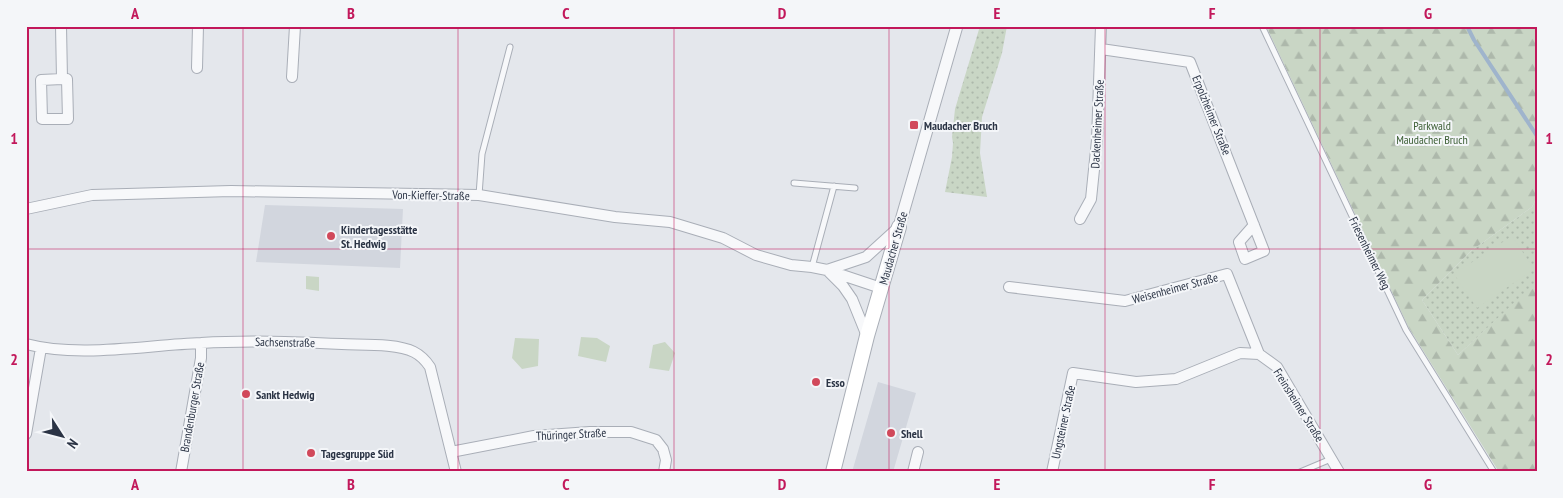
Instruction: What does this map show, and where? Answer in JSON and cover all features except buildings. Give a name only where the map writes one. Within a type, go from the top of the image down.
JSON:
[{"type":"main road","name":"Maudacher Straße","points":[[832,472],[899,227]]},
{"type":"street","points":[[61,26],[62,79]]},
{"type":"street","points":[[197,68],[198,26]]},
{"type":"street","points":[[292,76],[295,26]]},
{"type":"street","name":"Maudacher Straße","points":[[899,227],[957,26]]},
{"type":"street","name":"Dackenheimer Straße","points":[[1080,219],[1091,199],[1097,140],[1101,26]]},
{"type":"street","name":"Erpolzheimer Straße","points":[[1101,49],[1190,62],[1254,225]]},
{"type":"street","points":[[62,79],[67,79],[68,119],[42,119],[41,80],[62,79]]},
{"type":"street","name":"Von-Kieffer-Straße","points":[[26,208],[92,195],[202,192],[479,195],[614,217],[670,222],[723,238],[756,255],[791,265],[812,266],[881,288]]},
{"type":"street","points":[[826,270],[866,257],[899,227]]},
{"type":"street","name":"Von-Kieffer-Straße","points":[[826,270],[843,286],[852,300],[868,336]]},
{"type":"street","name":"Weisenheimer Straße","points":[[1009,286],[1125,301],[1227,274],[1259,354]]},
{"type":"street","name":"Sachsenstraße","points":[[26,344],[41,348],[97,350],[201,342],[267,341],[376,345],[402,348],[414,352],[425,360],[430,367],[456,472]]},
{"type":"street","name":"Brandenburger Straße","points":[[181,472],[201,358],[201,342]]},
{"type":"street","points":[[26,434],[41,348]]},
{"type":"street","name":"Ungsteiner Straße","points":[[1052,472],[1073,373],[1136,382],[1176,379],[1240,353],[1259,354]]},
{"type":"street","name":"Freinsheimer Straße","points":[[1259,354],[1277,367],[1339,472]]},
{"type":"street","name":"Thüringer Straße","points":[[451,452],[534,436],[590,432],[632,432],[656,440],[663,449],[666,460],[664,472]]},
{"type":"street","points":[[913,472],[918,452]]},
{"type":"lane","name":"Friesenheimer Weg","points":[[1262,26],[1406,330],[1494,472]]},
{"type":"lane","points":[[479,195],[482,154],[510,47]]},
{"type":"lane","points":[[794,183],[855,188]]},
{"type":"lane","points":[[812,266],[834,186]]},
{"type":"lane","points":[[1300,472],[1332,459]]},
{"type":"shaded area","name":"Kindertagesstätte St. Hedwig","points":[[265,205],[403,209],[400,268],[256,262]]},
{"type":"shaded area","points":[[878,382],[916,393],[893,472],[852,472]]},
{"type":"green space","points":[[980,26],[1007,26],[1002,53],[982,117],[980,153],[987,197],[945,192],[952,157],[955,109]]},
{"type":"green space","name":"Parkwald Maudacher Bruch","points":[[1266,26],[1537,26],[1537,197],[1532,207],[1471,251],[1422,300],[1458,355],[1528,290],[1537,288],[1537,472],[1499,472],[1409,328]]},
{"type":"green space","points":[[1537,197],[1537,288],[1528,291],[1458,355],[1422,300],[1471,251],[1532,207]]},
{"type":"green space","points":[[1512,236],[1534,269],[1477,308],[1454,274]]},
{"type":"green space","points":[[306,276],[319,277],[319,291],[306,289]]},
{"type":"green space","points":[[581,337],[597,338],[610,346],[606,362],[578,356]]},
{"type":"green space","points":[[515,338],[539,339],[538,366],[522,369],[512,358]]},
{"type":"green space","points":[[665,342],[675,353],[669,371],[649,368],[653,345]]},
{"type":"waterway","points":[[1467,26],[1474,40],[1537,136]]},
{"type":"place","name":"Maudacher Bruch","points":[[914,125]]},
{"type":"place","name":"Kindertagesstätte St. Hedwig","points":[[331,236]]},
{"type":"place","name":"Esso","points":[[816,382]]},
{"type":"place","name":"Sankt Hedwig","points":[[246,394]]},
{"type":"place","name":"Shell","points":[[891,433]]},
{"type":"place","name":"Tagesgruppe Süd","points":[[311,453]]}]
